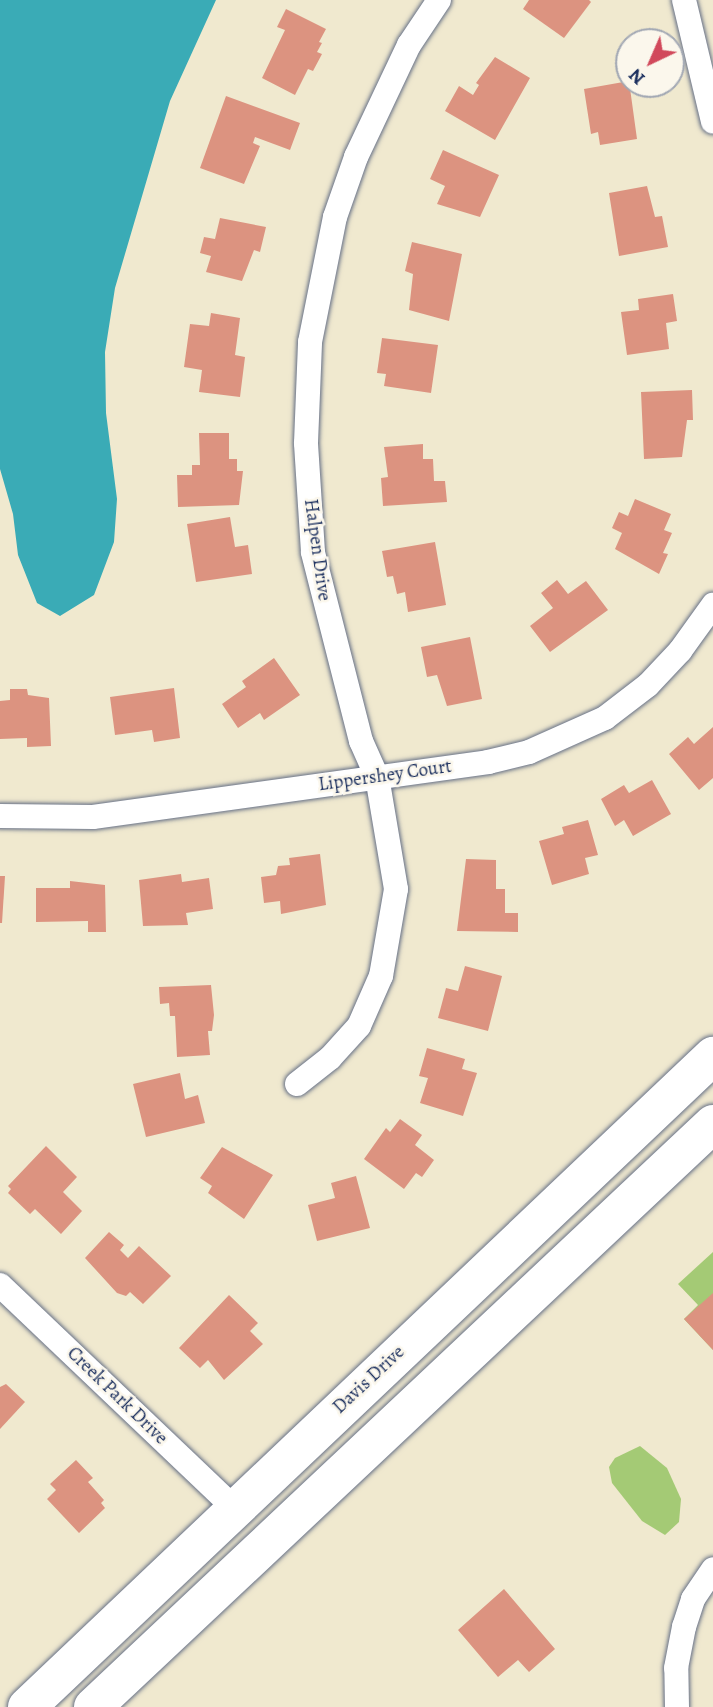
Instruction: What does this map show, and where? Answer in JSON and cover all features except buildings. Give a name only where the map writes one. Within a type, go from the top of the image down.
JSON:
[{"type":"main road","name":"Davis Drive","points":[[27,1707],[713,1056]]},
{"type":"main road","points":[[93,1707],[713,1124]]},
{"type":"street","name":"Halpen Drive","points":[[297,1084],[330,1058],[359,1026],[381,976],[396,890],[377,777],[354,718],[313,552],[306,432],[310,342],[335,217],[356,157],[409,45],[439,0]]},
{"type":"street","points":[[684,0],[713,122]]},
{"type":"street","name":"Lippershey Court","points":[[0,816],[93,817],[488,762],[569,738],[605,718],[648,685],[695,633],[713,605]]},
{"type":"street","name":"Creek Park Drive","points":[[0,1285],[234,1508]]},
{"type":"street","points":[[677,1707],[676,1668],[684,1627],[694,1599],[713,1569]]},
{"type":"green space","points":[[713,1252],[713,1350],[684,1319],[698,1305],[678,1284]]},
{"type":"green space","points":[[640,1446],[667,1468],[681,1499],[679,1522],[665,1535],[642,1521],[612,1483],[609,1467],[615,1458]]},
{"type":"water","points":[[0,0],[216,0],[170,101],[115,288],[105,352],[106,413],[117,499],[114,542],[94,595],[60,616],[37,603],[18,555],[13,514],[0,469]]}]
